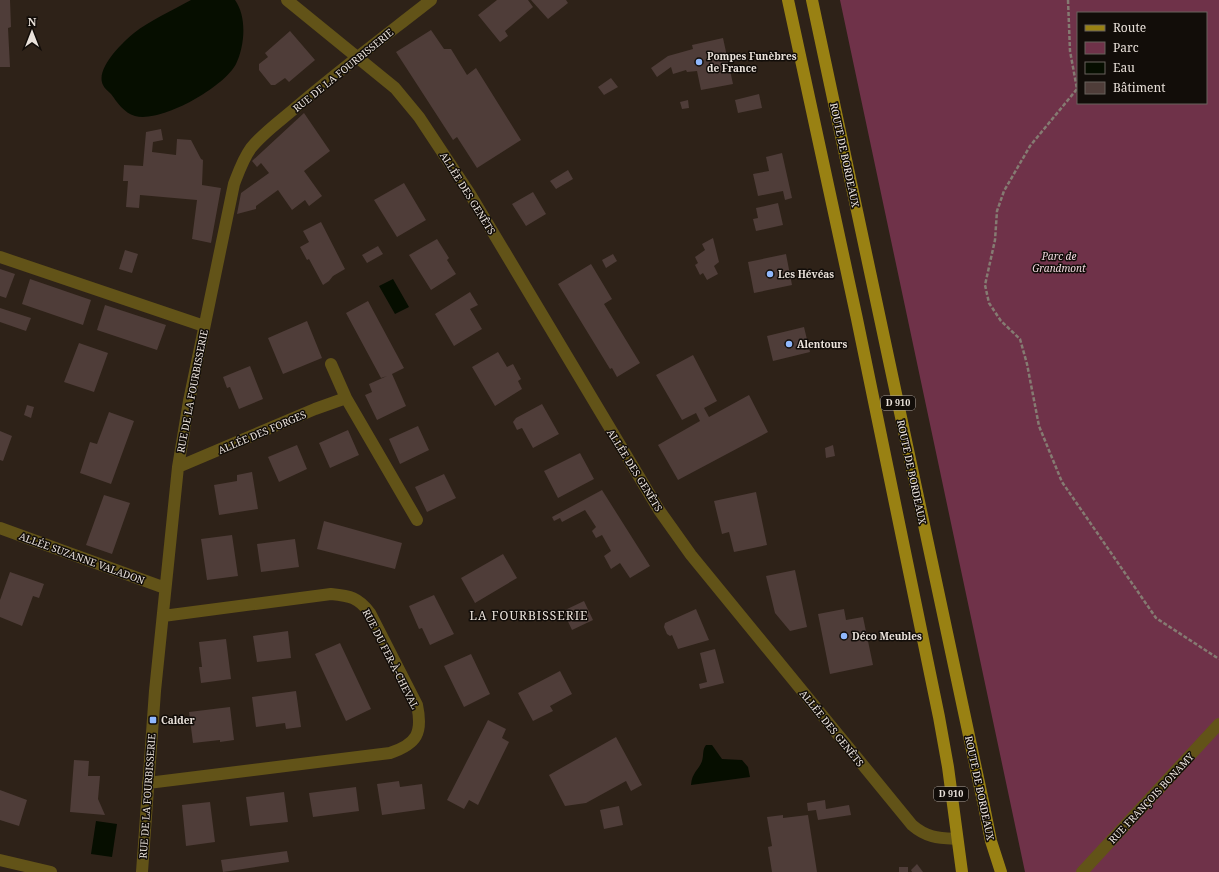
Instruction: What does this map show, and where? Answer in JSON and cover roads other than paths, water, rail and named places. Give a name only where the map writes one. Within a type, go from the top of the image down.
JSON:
[{"type":"main road","name":"D 910","points":[[788,0],[939,717],[962,872]]},
{"type":"main road","name":"ROUTE DE BORDEAUX","points":[[812,0],[982,798],[997,866],[1001,872]]},
{"type":"street","name":"ALLÉE DES GENÊTS","points":[[287,0],[395,88],[419,117],[470,194],[664,517],[691,555],[912,825],[921,833],[933,838],[957,839]]},
{"type":"street","name":"RUE DE LA FOURBISSERIE","points":[[142,872],[148,783],[165,588],[178,467],[189,401],[234,184],[242,162],[252,147],[264,135],[323,83],[358,58],[431,0]]},
{"type":"street","points":[[0,257],[204,326]]},
{"type":"street","points":[[332,364],[346,398],[417,520]]},
{"type":"street","name":"ALLÉE DES FORGES","points":[[178,467],[315,409],[346,398]]},
{"type":"street","name":"ALLÉE SUZANNE VALADON","points":[[0,528],[165,588]]},
{"type":"street","name":"RUE DU FER-À-CHEVAL","points":[[148,783],[390,752],[406,748],[417,735],[421,722],[417,705],[370,613],[362,602],[348,596],[331,594],[163,616]]},
{"type":"street","name":"RUE FRANÇOIS BONAMY","points":[[1082,872],[1219,724]]},
{"type":"street","points":[[0,860],[51,872]]},
{"type":"water","points":[[191,0],[235,0],[239,7],[243,23],[243,40],[236,64],[219,83],[176,109],[147,117],[131,115],[121,107],[104,86],[102,79],[106,64],[123,43],[134,33],[154,20]]},
{"type":"water","points":[[393,279],[409,307],[395,314],[379,286]]},
{"type":"water","points":[[706,745],[712,745],[722,759],[742,760],[748,767],[750,777],[691,785],[694,774],[701,764]]},
{"type":"water","points":[[96,821],[117,824],[112,857],[91,854]]},
{"type":"place","name":"Pompes Funèbres de France","points":[[699,62]]},
{"type":"place","name":"Les Hévéas","points":[[770,274]]},
{"type":"place","name":"Alentours","points":[[789,344]]},
{"type":"place","name":"Déco Meubles","points":[[844,636]]},
{"type":"place","name":"Calder","points":[[153,720]]},
{"type":"district","name":"LA FOURBISSERIE","points":[[529,616]]},
{"type":"park label","name":"Parc de Grandmont","points":[[1059,262]]}]
